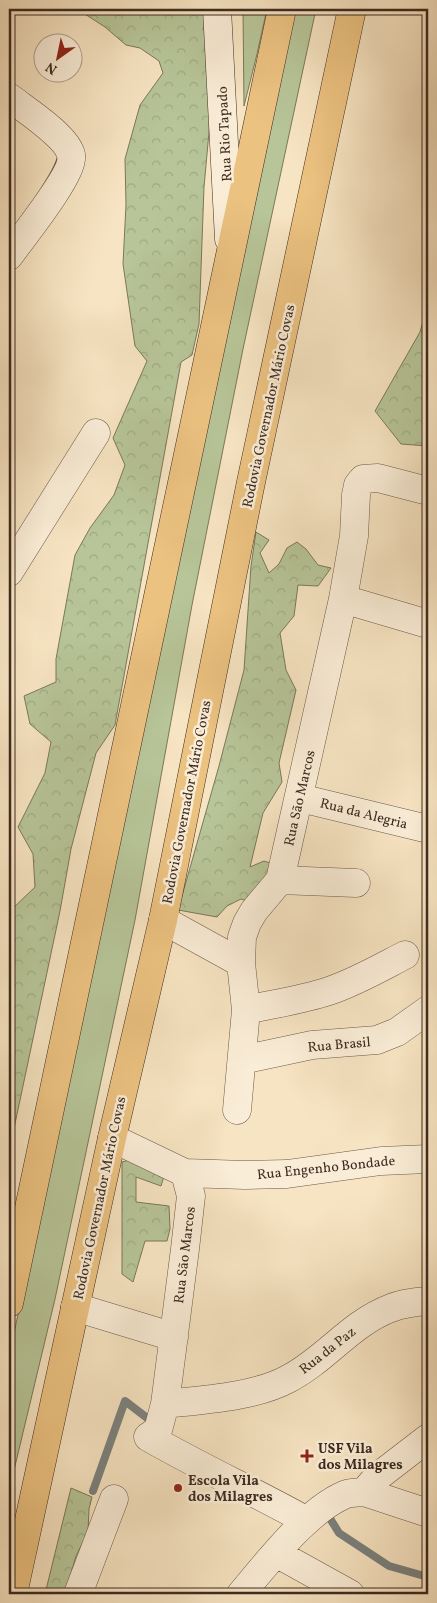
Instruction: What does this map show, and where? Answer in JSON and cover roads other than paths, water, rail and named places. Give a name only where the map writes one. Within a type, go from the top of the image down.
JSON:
[{"type":"highway","points":[[9,1303],[282,9]]},
{"type":"highway","name":"Rodovia Governador Mário Covas","points":[[13,1594],[112,1138],[162,920],[251,482],[352,9]]},
{"type":"street","name":"Rua Rio Tapado","points":[[216,9],[230,258]]},
{"type":"street","points":[[9,98],[56,134],[72,158],[59,187],[9,256]]},
{"type":"street","points":[[9,572],[96,433]]},
{"type":"street","name":"Rua São Marcos","points":[[237,1110],[246,1010],[241,963],[242,937],[254,911],[280,880],[300,798],[343,599],[354,536],[358,485],[363,479],[378,478],[428,491]]},
{"type":"street","points":[[343,599],[428,624]]},
{"type":"street","name":"Rua da Alegria","points":[[300,798],[428,829]]},
{"type":"street","points":[[280,880],[356,883]]},
{"type":"street","points":[[162,920],[241,963]]},
{"type":"street","points":[[246,1010],[309,997],[330,990],[361,978],[405,955]]},
{"type":"street","name":"Rua Brasil","points":[[242,1060],[312,1044],[377,1040],[397,1032],[428,1010]]},
{"type":"street","name":"Rua Engenho Bondade","points":[[112,1138],[185,1173],[287,1174],[381,1162],[428,1159]]},
{"type":"street","name":"Rua São Marcos","points":[[158,1422],[174,1337],[191,1196],[185,1173]]},
{"type":"street","name":"Rua da Paz","points":[[158,1422],[227,1397],[285,1381],[301,1372],[376,1315],[391,1307],[428,1301]]},
{"type":"street","points":[[75,1307],[174,1337]]},
{"type":"street","points":[[158,1422],[181,1456],[264,1497],[318,1513]]},
{"type":"street","points":[[364,1492],[376,1478],[428,1438]]},
{"type":"street","points":[[241,1594],[276,1553],[318,1513],[345,1494],[364,1492],[428,1513]]},
{"type":"street","points":[[78,1594],[114,1500]]},
{"type":"street","points":[[276,1553],[350,1594]]},
{"type":"waterway","points":[[93,1491],[125,1401],[155,1424]]},
{"type":"waterway","points":[[326,1512],[339,1533],[389,1566],[428,1577]]},
{"type":"place","name":"USF Vila dos Milagres","points":[[307,1456]]},
{"type":"place","name":"Escola Vila dos Milagres","points":[[178,1488]]}]
